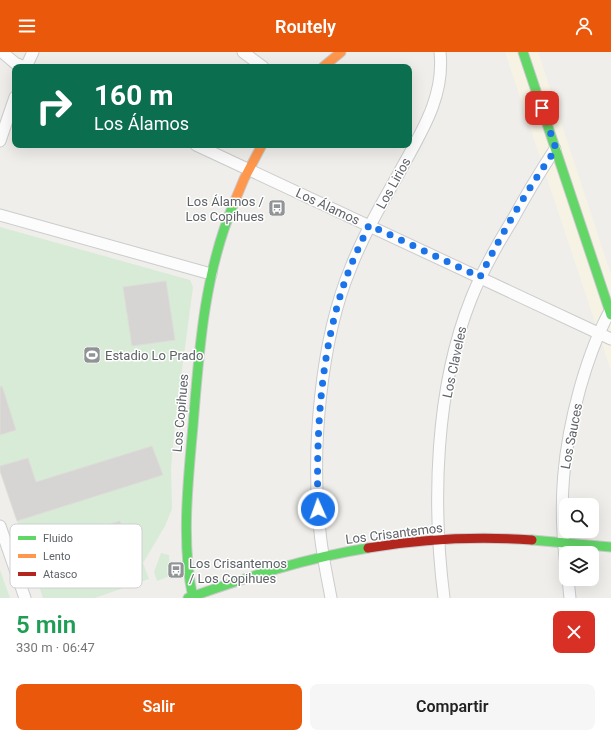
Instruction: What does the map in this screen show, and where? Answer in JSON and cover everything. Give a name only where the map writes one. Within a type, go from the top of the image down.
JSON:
[{"type":"street","points":[[2,52],[19,64]]},
{"type":"street","points":[[26,64],[32,52]]},
{"type":"street","points":[[243,52],[260,64]]},
{"type":"street","points":[[327,64],[341,52]]},
{"type":"street","name":"Los Lirios","points":[[412,148],[432,112],[439,90],[441,66],[440,52]]},
{"type":"street","points":[[523,52],[611,312]]},
{"type":"street","points":[[0,141],[12,106]]},
{"type":"street","name":"Los Álamos","points":[[203,148],[611,339]]},
{"type":"street","name":"Los Copihues","points":[[191,597],[187,542],[188,473],[198,362],[207,296],[211,274],[226,223],[249,169],[260,148]]},
{"type":"street","name":"Los Lirios","points":[[331,598],[319,525],[317,482],[319,423],[326,361],[331,333],[343,285],[369,225],[412,148]]},
{"type":"street","name":"Los Claveles","points":[[444,598],[439,539],[438,504],[440,448],[448,382],[455,348],[462,324],[480,277],[490,256],[537,176],[556,149]]},
{"type":"street","points":[[0,215],[211,274]]},
{"type":"street","name":"Los Sauces","points":[[564,546],[562,499],[565,454],[574,409],[588,361],[599,333],[611,312]]},
{"type":"street","points":[[0,526],[4,552],[10,565]]},
{"type":"street","name":"Los Crisantemos","points":[[191,597],[256,574],[323,556],[382,545],[439,539],[479,538],[564,542],[611,547]]},
{"type":"street","points":[[569,586],[570,598]]},
{"type":"street","points":[[20,588],[25,598]]},
{"type":"shaded area","points":[[505,52],[538,52],[611,275],[611,370]]},
{"type":"green space","name":"Estadio Lo Prado","points":[[0,227],[190,280],[193,287],[175,422],[171,469],[172,509],[165,526],[143,563],[149,579],[142,581],[142,524],[18,524],[0,470]]},
{"type":"green space","points":[[161,553],[169,555],[170,576],[157,581],[154,572]]},
{"type":"green space","points":[[0,570],[10,598],[0,598]]},
{"type":"green space","name":"Estadio Lo Prado","points":[[40,588],[123,588],[95,598],[43,598]]},
{"type":"building","points":[[166,281],[175,340],[132,346],[123,287]]},
{"type":"building","points":[[2,386],[16,430],[0,435],[0,387]]},
{"type":"building","points":[[152,446],[163,475],[17,521],[0,471],[0,466],[28,458],[36,482]]},
{"type":"building","points":[[120,521],[121,524],[111,524]]},
{"type":"traffic: fast","points":[[523,52],[611,315]]},
{"type":"traffic: fast","points":[[193,598],[189,577],[186,534],[189,468],[198,369],[204,313],[209,285],[224,230],[234,203]]},
{"type":"traffic: fast","points":[[532,540],[611,547]]},
{"type":"traffic: fast","points":[[188,598],[277,569],[322,557],[368,548]]},
{"type":"traffic: slow","points":[[327,64],[341,52]]},
{"type":"traffic: slow","points":[[234,203],[244,179],[260,148]]},
{"type":"traffic: jam","points":[[368,548],[429,540],[470,538],[532,540]]},
{"type":"place","name":"Los Álamos / Los Copihues","points":[[277,208]]},
{"type":"place","name":"Estadio Lo Prado","points":[[92,355]]},
{"type":"place","name":"Los Crisantemos / Los Copihues","points":[[176,570]]},
{"type":"route","points":[[318,509],[317,482],[319,423],[326,361],[331,333],[343,285],[369,225],[480,277],[490,256],[534,182],[556,149],[542,108]]}]
